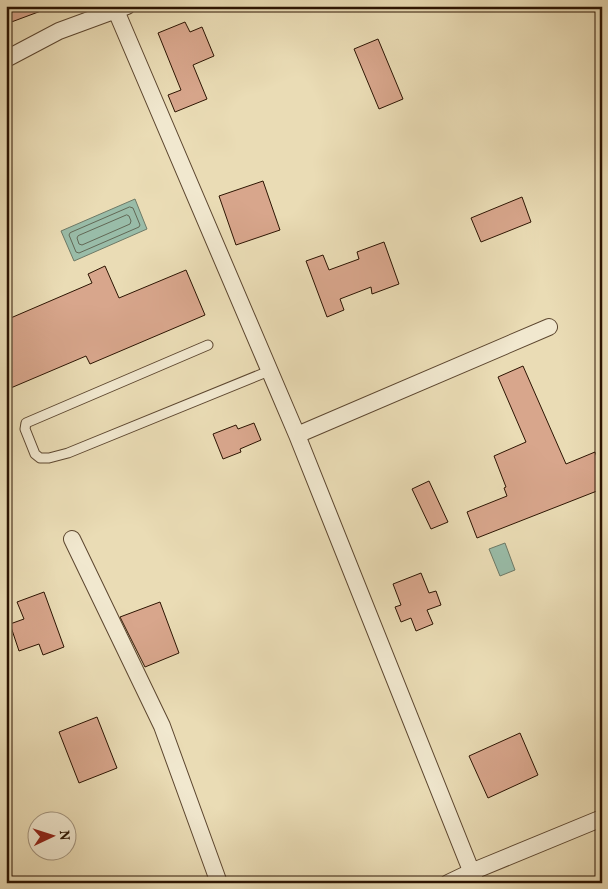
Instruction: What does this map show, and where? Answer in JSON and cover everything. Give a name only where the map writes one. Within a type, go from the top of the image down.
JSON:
[{"type":"street","points":[[6,59],[59,32],[119,8],[297,435],[474,877]]},
{"type":"street","points":[[297,435],[549,326]]},
{"type":"street","points":[[72,539],[162,726],[219,883]]},
{"type":"street","points":[[448,883],[474,877],[602,818]]},
{"type":"lane","points":[[208,345],[26,423],[25,429],[35,454],[40,458],[48,458],[68,454],[269,371]]},
{"type":"water","points":[[135,199],[147,229],[74,261],[61,231]]},
{"type":"water","points":[[505,543],[515,570],[500,576],[489,549]]},
{"type":"building","points":[[6,6],[48,6],[49,8],[6,24]]},
{"type":"building","points":[[185,22],[190,32],[202,27],[214,56],[193,65],[207,99],[175,112],[168,95],[181,90],[158,33]]},
{"type":"building","points":[[378,39],[403,99],[379,109],[354,49]]},
{"type":"building","points":[[263,181],[280,230],[236,245],[219,196]]},
{"type":"building","points":[[522,197],[531,222],[481,242],[471,218]]},
{"type":"building","points":[[384,242],[399,284],[372,294],[371,287],[340,299],[344,310],[327,317],[306,261],[323,255],[329,270],[359,259],[357,252]]},
{"type":"building","points":[[105,266],[119,298],[186,270],[205,315],[90,364],[86,356],[6,390],[6,320],[92,283],[88,274]]},
{"type":"building","points":[[523,366],[566,464],[595,452],[602,470],[602,489],[477,538],[467,512],[507,496],[504,488],[506,487],[494,456],[526,442],[498,377]]},
{"type":"building","points":[[254,423],[261,440],[240,449],[241,452],[223,459],[213,434],[236,425],[238,429]]},
{"type":"building","points":[[429,481],[448,522],[431,529],[412,489]]},
{"type":"building","points":[[421,573],[429,593],[436,591],[441,605],[427,610],[433,624],[416,631],[411,618],[401,622],[395,607],[401,605],[393,584]]},
{"type":"building","points":[[44,592],[64,647],[43,655],[39,644],[19,651],[10,624],[24,619],[17,602]]},
{"type":"building","points":[[160,602],[179,653],[145,667],[120,617]]},
{"type":"building","points":[[97,717],[117,768],[79,783],[59,732]]},
{"type":"building","points":[[520,733],[538,775],[488,798],[469,756]]}]
